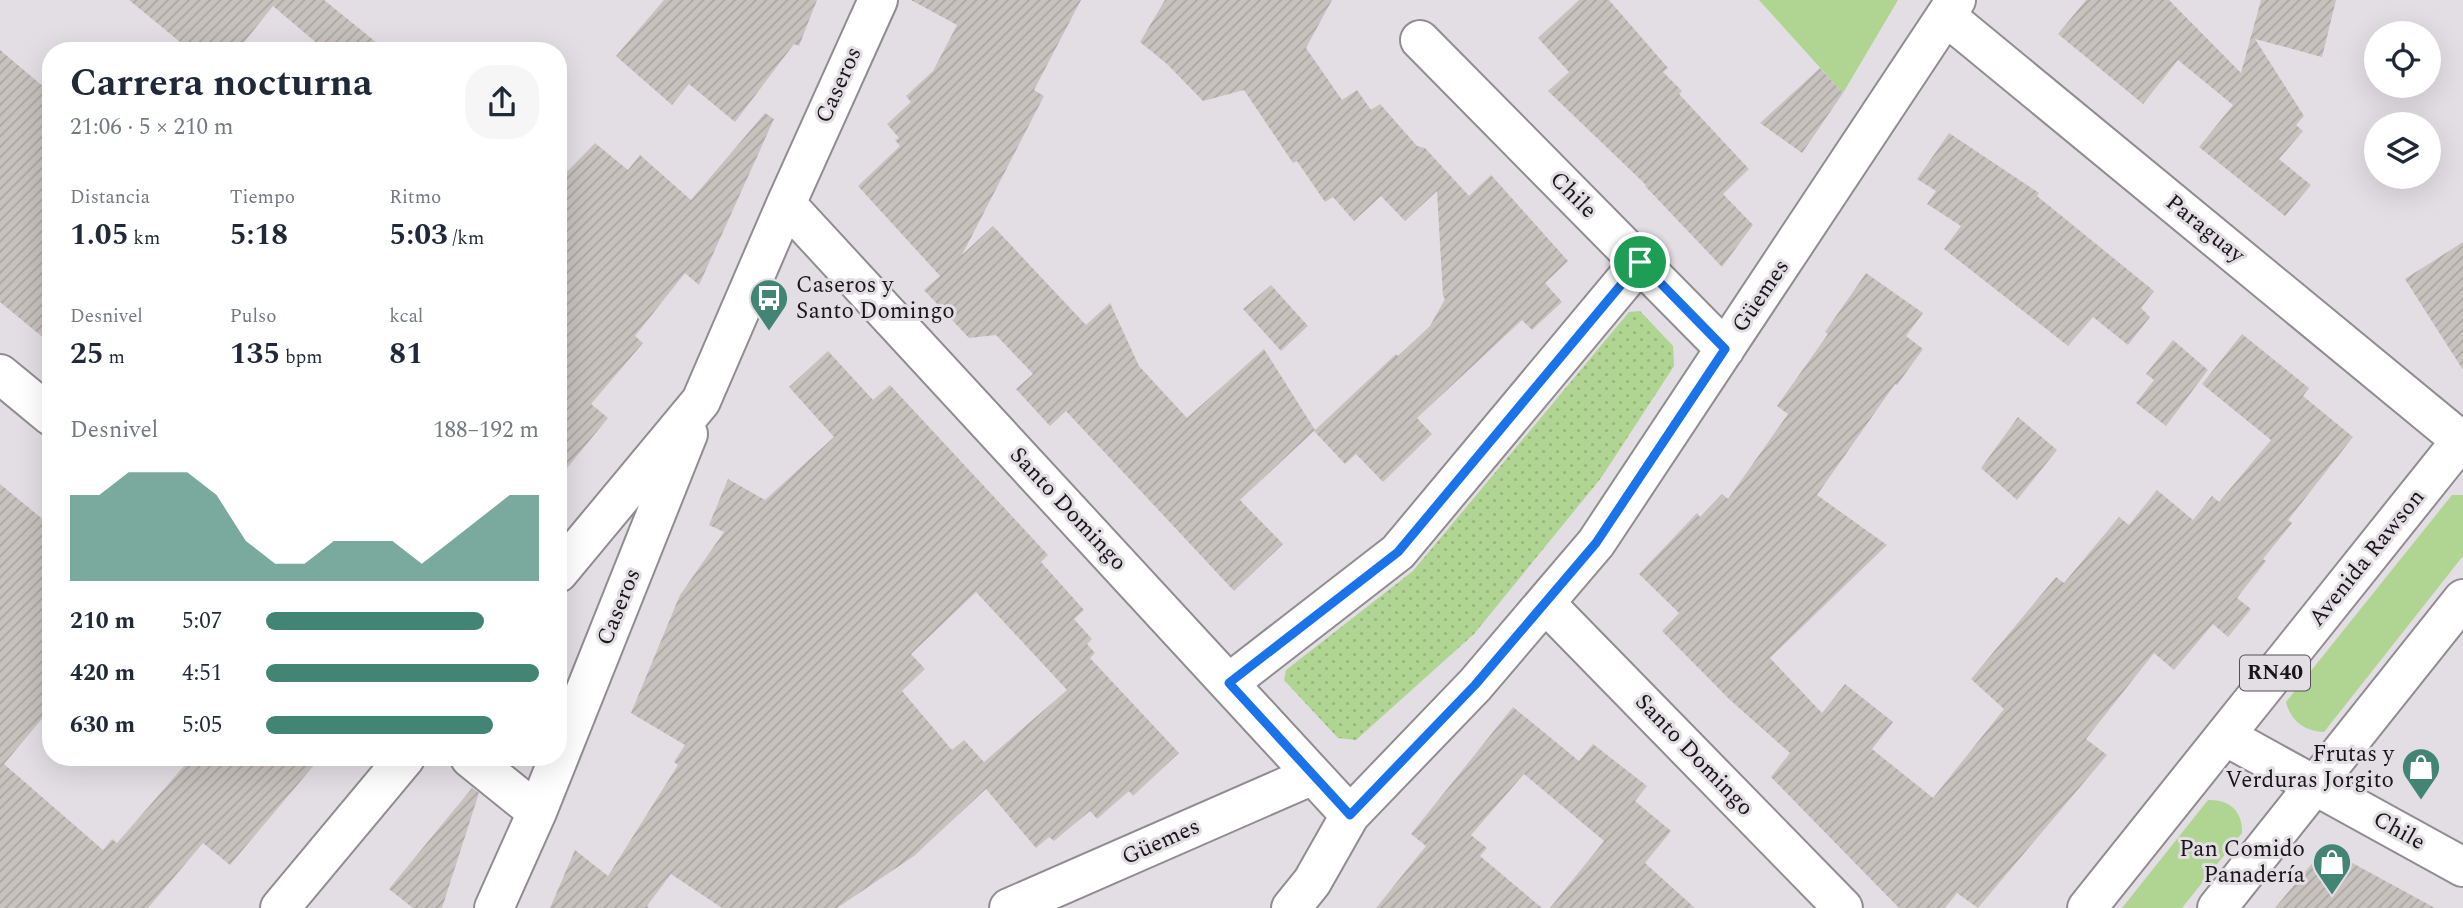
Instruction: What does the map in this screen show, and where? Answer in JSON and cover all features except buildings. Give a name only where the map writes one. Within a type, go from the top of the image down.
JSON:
[{"type":"street","name":"Caseros","points":[[567,738],[701,401],[878,0]]},
{"type":"street","name":"Güemes","points":[[1291,908],[1312,882],[1350,815],[1475,685],[1596,543],[1951,8]]},
{"type":"street","name":"Paraguay","points":[[1951,8],[2462,440]]},
{"type":"street","name":"Chile","points":[[1420,40],[1725,349]]},
{"type":"street","name":"Santo Domingo","points":[[786,204],[1350,815]]},
{"type":"street","points":[[1229,683],[1398,552],[1640,262]]},
{"type":"street","points":[[0,374],[42,408]]},
{"type":"street","name":"Caseros","points":[[567,562],[701,401]]},
{"type":"street","name":"Avenida Rawson","points":[[2087,908],[2462,440]]},
{"type":"street","points":[[2217,908],[2463,599]]},
{"type":"street","name":"Santo Domingo","points":[[1545,603],[1843,908]]},
{"type":"street","name":"Chile","points":[[2225,736],[2463,867]]},
{"type":"street","points":[[281,908],[398,766]]},
{"type":"street","points":[[480,766],[537,813]]},
{"type":"street","name":"Caseros","points":[[494,908],[556,766]]},
{"type":"street","name":"Güemes","points":[[1009,908],[1313,775]]},
{"type":"green space","points":[[1759,0],[1898,0],[1843,93]]},
{"type":"green space","points":[[1640,311],[1673,346],[1674,366],[1601,478],[1474,634],[1356,740],[1338,738],[1284,680],[1286,670],[1413,571],[1629,312]]},
{"type":"green space","points":[[2452,495],[2463,495],[2463,556],[2324,732],[2310,730],[2299,724],[2291,715],[2286,702]]},
{"type":"green space","points":[[2208,800],[2216,800],[2233,808],[2240,818],[2242,833],[2182,908],[2122,908]]},
{"type":"place","name":"Caseros y Santo Domingo","points":[[769,332]]},
{"type":"place","name":"Frutas y Verduras Jorgito","points":[[2421,801]]},
{"type":"place","name":"Pan Comido Panadería","points":[[2332,896]]},
{"type":"route","points":[[1640,262],[1725,349],[1596,543],[1475,685],[1350,815],[1229,683],[1398,552],[1640,262]]}]
